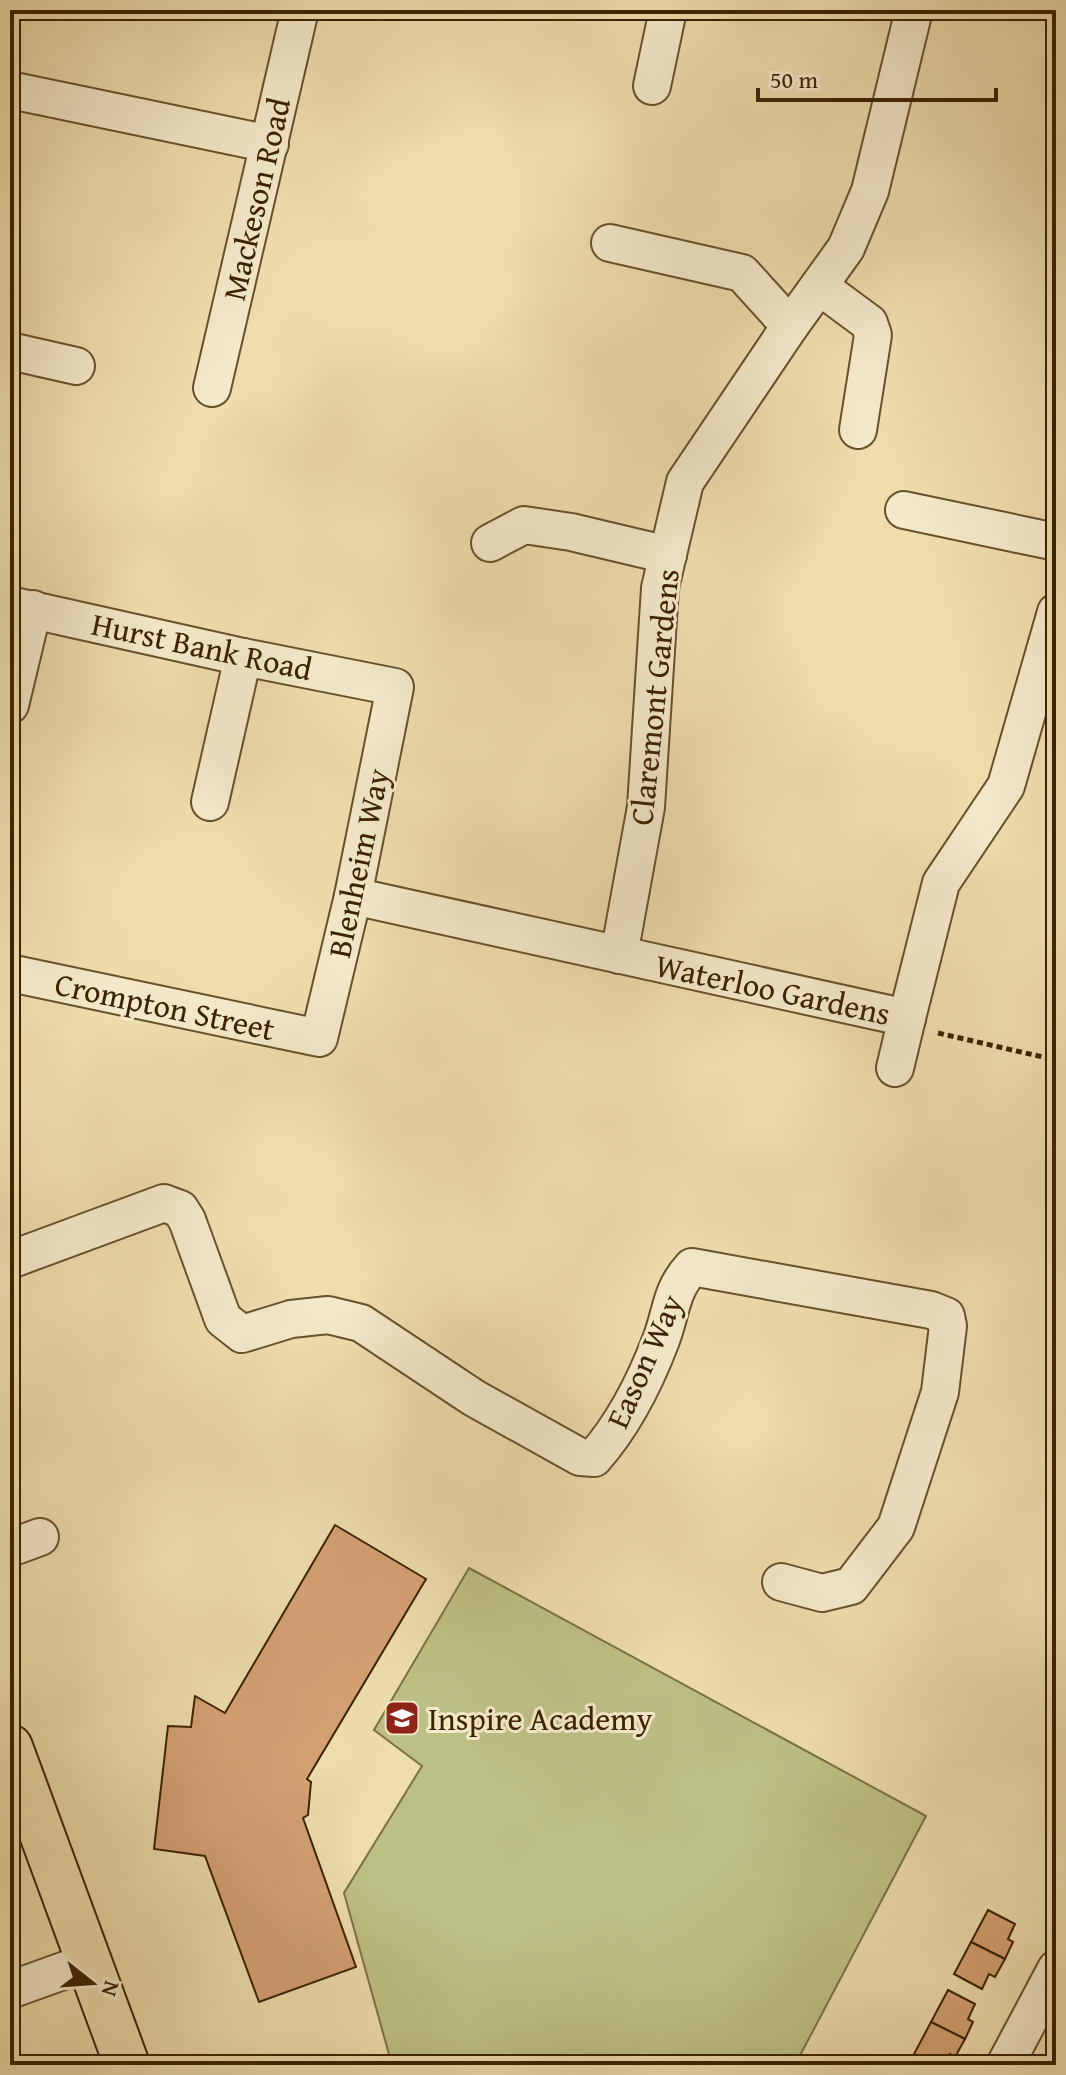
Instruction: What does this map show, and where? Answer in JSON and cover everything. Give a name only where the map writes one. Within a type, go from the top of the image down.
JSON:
[{"type":"main road","points":[[10,1747],[127,2065]]},
{"type":"street","name":"Mackeson Road","points":[[212,388],[300,10]]},
{"type":"street","points":[[652,86],[668,10]]},
{"type":"street","name":"Claremont Gardens","points":[[619,955],[646,807],[660,588],[685,482],[846,248],[870,191],[914,10]]},
{"type":"street","points":[[10,90],[270,144]]},
{"type":"street","points":[[610,243],[742,273],[790,326]]},
{"type":"street","points":[[819,286],[869,323],[873,335],[858,430]]},
{"type":"street","points":[[10,351],[76,366]]},
{"type":"street","points":[[904,510],[1056,542]]},
{"type":"street","points":[[490,543],[524,525],[571,532],[668,555]]},
{"type":"street","points":[[10,705],[21,607]]},
{"type":"street","name":"Hurst Bank Road","points":[[21,607],[243,657],[395,687]]},
{"type":"street","name":"Waterloo Gardens","points":[[353,896],[906,1022],[941,883],[1006,786],[1056,612]]},
{"type":"street","points":[[210,802],[243,657]]},
{"type":"street","name":"Blenheim Way","points":[[319,1038],[353,896],[395,687]]},
{"type":"street","name":"Crompton Street","points":[[10,973],[319,1038]]},
{"type":"street","points":[[895,1068],[906,1022]]},
{"type":"street","name":"Eason Way","points":[[10,1260],[164,1203],[180,1209],[187,1220],[223,1319],[242,1334],[291,1319],[328,1315],[361,1323],[474,1398],[580,1457],[594,1458],[610,1440],[638,1392],[662,1338],[674,1291],[692,1267],[931,1310],[946,1316],[948,1326],[940,1392],[896,1527],[851,1586],[822,1593],[781,1582]]},
{"type":"street","points":[[10,1990],[88,1962]]},
{"type":"street","points":[[1005,2065],[1056,1969]]},
{"type":"path","points":[[906,1022],[1056,1060]]},
{"type":"green space","points":[[469,1568],[926,1816],[795,2065],[392,2065],[344,1893],[422,1766],[374,1730]]},
{"type":"building","points":[[335,1525],[426,1579],[307,1779],[311,1782],[308,1815],[303,1818],[356,1967],[259,2002],[205,1856],[154,1849],[168,1726],[191,1727],[195,1696],[225,1713]]},
{"type":"building","points":[[988,1910],[1015,1924],[1008,1939],[1013,1942],[1005,1959],[971,1942]]},
{"type":"building","points":[[971,1942],[1005,1959],[995,1977],[989,1974],[982,1989],[954,1974]]},
{"type":"building","points":[[948,1990],[975,2004],[968,2019],[973,2022],[965,2039],[931,2022]]},
{"type":"building","points":[[931,2022],[965,2039],[955,2057],[950,2054],[944,2065],[935,2065],[914,2054]]},
{"type":"place","name":"Inspire Academy","points":[[402,1718]]}]
